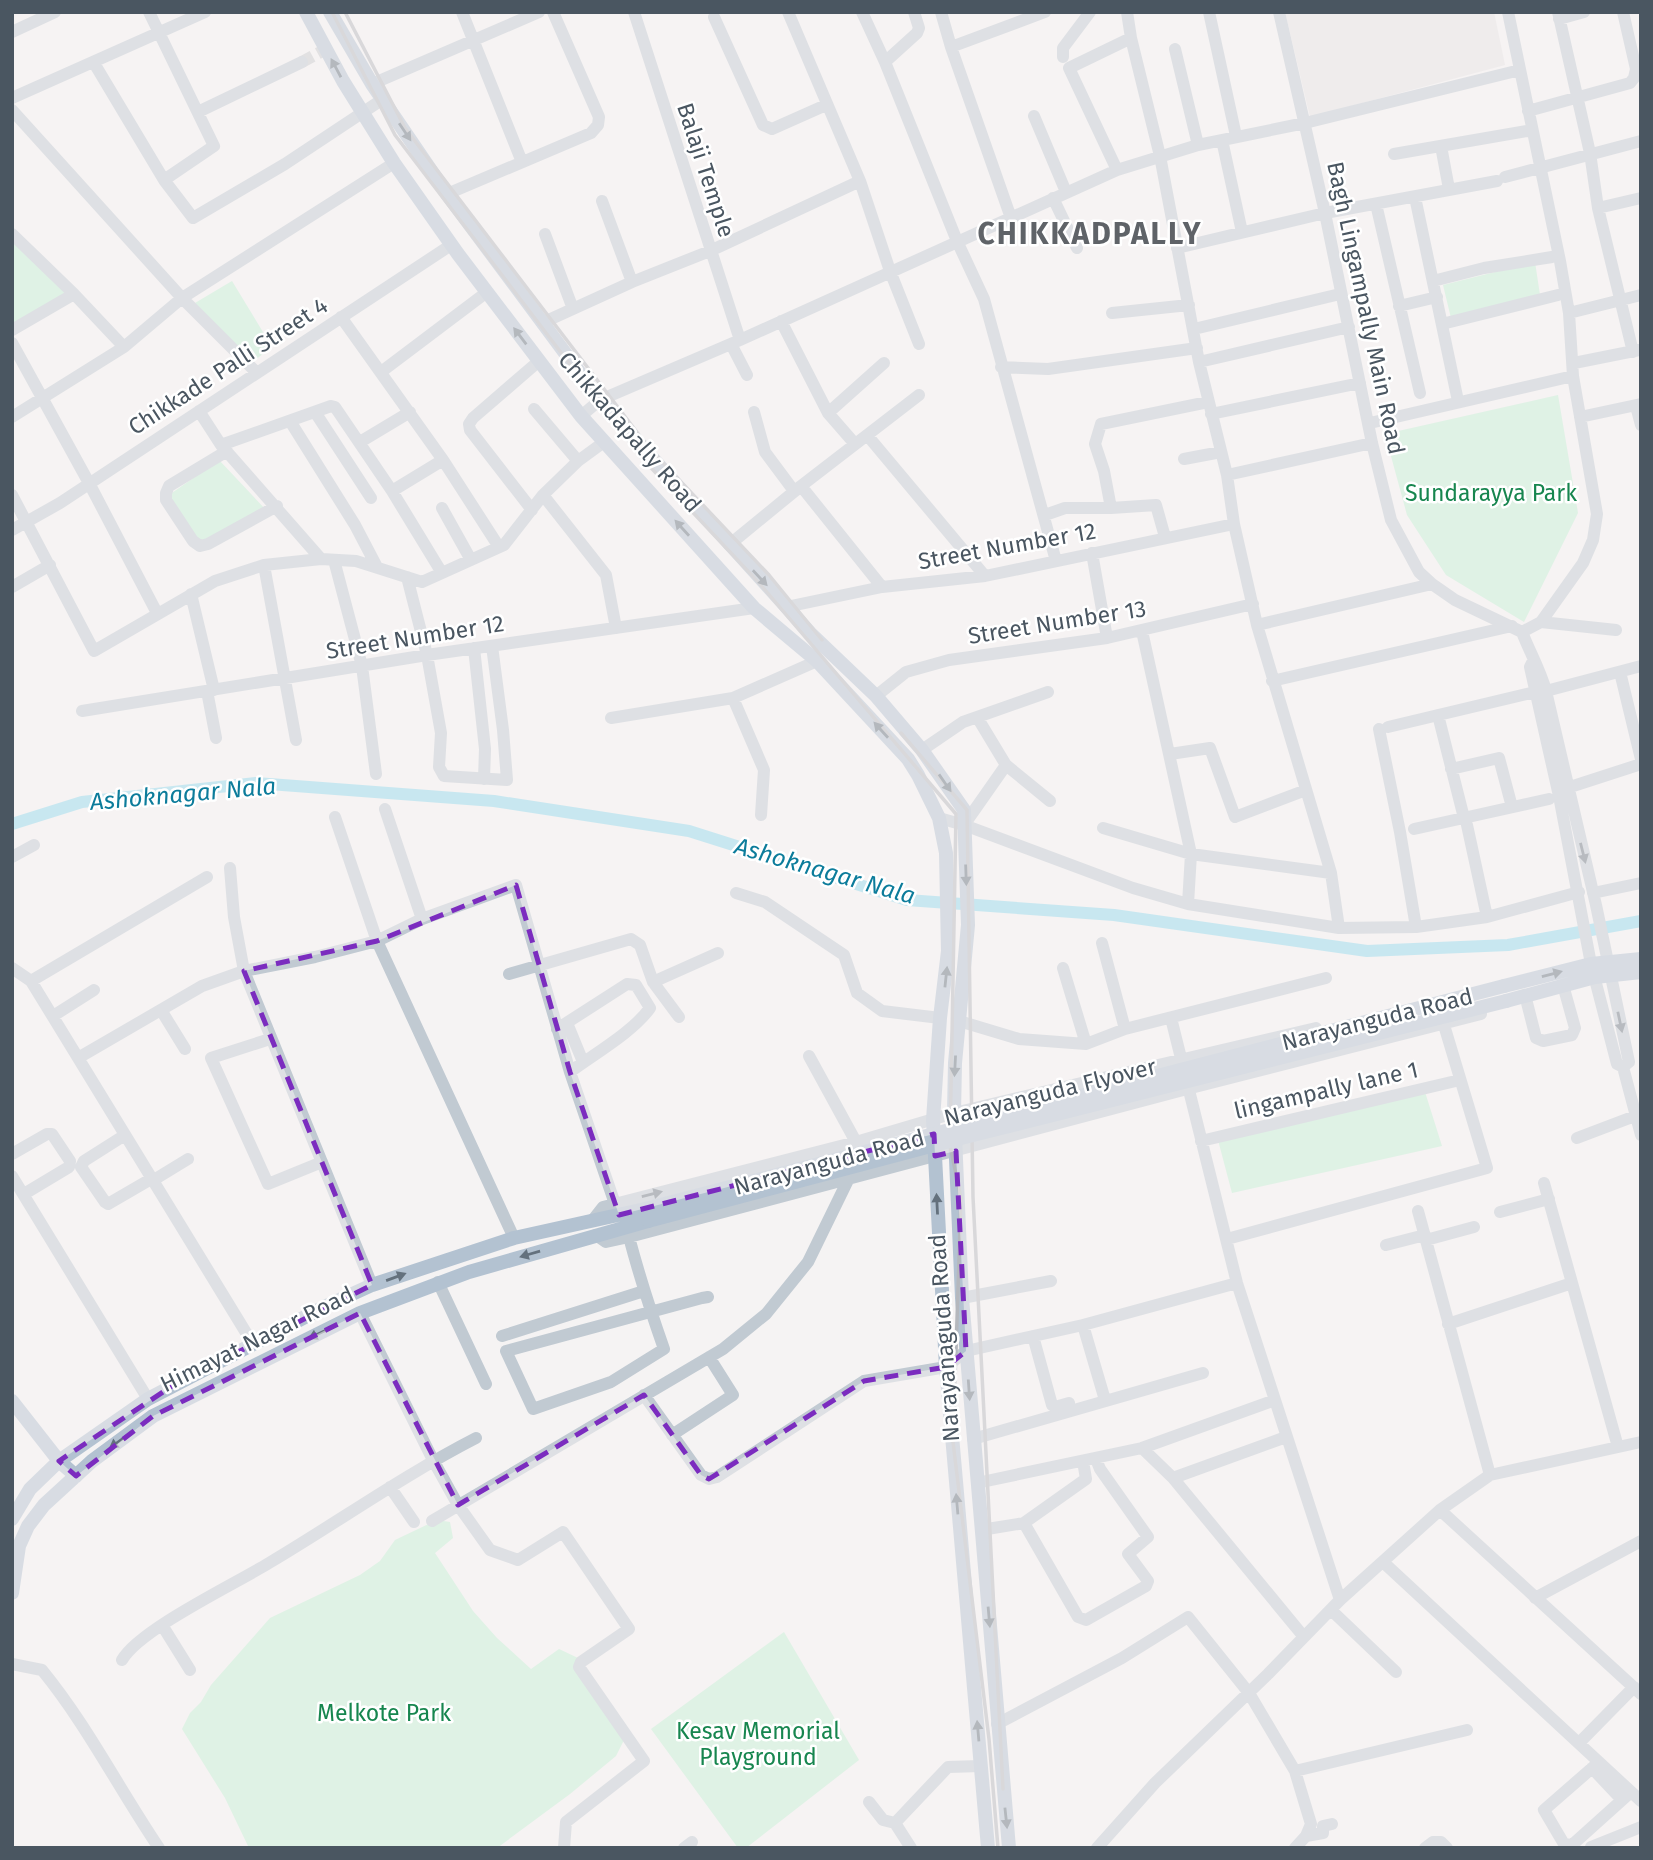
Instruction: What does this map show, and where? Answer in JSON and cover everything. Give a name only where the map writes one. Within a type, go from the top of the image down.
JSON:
[{"type":"main road","name":"Chikkadapally Road","points":[[306,12],[394,163],[451,245],[581,416],[754,608],[817,662],[908,759],[939,818],[946,853]]},
{"type":"main road","name":"Chikkadapally Road","points":[[330,12],[372,83],[447,194],[600,400],[810,634],[876,696],[922,750],[964,810],[964,825]]},
{"type":"main road","name":"Narayanaguda Road","points":[[964,825],[968,925],[954,1113],[962,1298],[1009,1848]]},
{"type":"main road","name":"Narayanaguda Road","points":[[946,853],[948,951],[933,1120],[946,1367],[988,1848]]},
{"type":"main road","points":[[1513,993],[1599,963],[1641,959]]},
{"type":"main road","points":[[1513,993],[1563,985],[1599,963],[1641,972]]},
{"type":"main road","name":"Narayanguda Flyover","points":[[594,1228],[1513,993]]},
{"type":"main road","name":"Himayat Nagar Road","points":[[12,1519],[30,1489],[59,1461],[148,1399],[326,1306],[372,1285],[514,1238],[594,1228]]},
{"type":"main road","name":"Himayat Nagar Road","points":[[12,1593],[19,1546],[28,1526],[44,1505],[92,1461],[153,1416],[360,1313],[438,1282],[594,1228]]},
{"type":"main road","points":[[12,1401],[59,1461],[76,1476]]},
{"type":"main road","points":[[974,1692],[995,1690]]},
{"type":"street","points":[[12,32],[55,12]]},
{"type":"street","points":[[149,12],[214,146],[164,180]]},
{"type":"street","points":[[12,98],[205,12]]},
{"type":"street","points":[[462,12],[522,163]]},
{"type":"street","points":[[372,83],[474,42],[539,12]]},
{"type":"street","points":[[447,194],[592,132],[598,125],[599,117],[553,12]]},
{"type":"street","name":"Balaji Temple","points":[[634,12],[747,375]]},
{"type":"street","points":[[788,12],[860,181],[890,271],[919,344]]},
{"type":"street","points":[[862,12],[957,241],[984,299],[1056,561]]},
{"type":"street","points":[[885,62],[918,33],[914,12]]},
{"type":"street","points":[[941,12],[1012,218]]},
{"type":"street","points":[[951,47],[1045,12]]},
{"type":"street","points":[[1063,57],[1063,48],[1090,12]]},
{"type":"street","points":[[1127,12],[1160,156],[1199,362],[1227,475],[1234,524],[1257,625],[1331,873],[1339,928]]},
{"type":"street","points":[[1209,12],[1236,136]]},
{"type":"street","name":"Bagh Lingampally Main Road","points":[[1279,12],[1391,520],[1419,572],[1432,584],[1455,600],[1517,629]]},
{"type":"street","points":[[1500,12],[1528,111],[1558,295],[1566,363],[1574,369]]},
{"type":"street","points":[[1508,12],[1527,131],[1569,313],[1580,417],[1597,514],[1593,540],[1583,563],[1541,622]]},
{"type":"street","points":[[1370,423],[1637,351],[1620,300],[1598,208],[1590,153],[1558,16],[1584,12]]},
{"type":"street","points":[[1528,111],[1630,83],[1636,69],[1623,12]]},
{"type":"street","points":[[714,17],[763,125],[772,129],[826,105]]},
{"type":"street","points":[[1117,170],[1069,68],[1131,38]]},
{"type":"street","points":[[1175,49],[1198,145]]},
{"type":"street","points":[[198,112],[302,62]]},
{"type":"street","points":[[94,63],[164,180],[193,218],[285,164],[383,99]]},
{"type":"street","points":[[581,416],[600,400],[1117,170],[1198,145],[1305,123],[1517,71]]},
{"type":"street","points":[[12,110],[182,299],[257,373]]},
{"type":"street","points":[[1034,116],[1066,192]]},
{"type":"street","points":[[1394,154],[1527,131]]},
{"type":"street","points":[[1222,140],[1242,232]]},
{"type":"street","points":[[1177,248],[1325,213],[1501,179],[1641,141]]},
{"type":"street","points":[[1441,146],[1449,189]]},
{"type":"street","points":[[12,417],[124,347],[182,299],[394,163]]},
{"type":"street","points":[[542,323],[632,282],[710,251],[860,181]]},
{"type":"street","points":[[1415,197],[1458,401]]},
{"type":"street","points":[[1053,198],[1077,248]]},
{"type":"street","points":[[1598,208],[1641,198]]},
{"type":"street","points":[[602,201],[632,282]]},
{"type":"street","points":[[1376,204],[1420,393]]},
{"type":"street","points":[[12,234],[124,347]]},
{"type":"street","points":[[545,234],[573,309]]},
{"type":"street","name":"Chikkade Palli Street 4","points":[[12,530],[60,503],[451,245]]},
{"type":"street","points":[[1433,281],[1484,268],[1552,257]]},
{"type":"street","points":[[381,372],[487,292]]},
{"type":"street","points":[[12,330],[74,294]]},
{"type":"street","points":[[1194,329],[1340,294]]},
{"type":"street","points":[[1442,324],[1558,295]]},
{"type":"street","points":[[1569,313],[1641,295]]},
{"type":"street","points":[[1399,306],[1437,298]]},
{"type":"street","points":[[1112,313],[1189,304]]},
{"type":"street","points":[[341,317],[443,460],[499,547]]},
{"type":"street","points":[[781,321],[828,413],[855,444]]},
{"type":"street","points":[[1199,362],[1349,327]]},
{"type":"street","points":[[12,343],[158,613]]},
{"type":"street","points":[[1001,367],[1048,369],[1197,348]]},
{"type":"street","points":[[532,510],[470,430],[469,424],[539,361]]},
{"type":"street","points":[[828,413],[884,363]]},
{"type":"street","points":[[1111,508],[1104,471],[1095,444],[1101,424],[1360,383]]},
{"type":"street","points":[[729,545],[919,395]]},
{"type":"street","points":[[1580,417],[1638,405],[1641,425]]},
{"type":"street","points":[[277,506],[200,546],[193,541],[166,500],[166,493],[169,486],[224,448],[290,421],[331,406],[335,407],[392,491],[442,573]]},
{"type":"street","points":[[534,409],[578,461]]},
{"type":"street","points":[[200,411],[224,448],[328,560],[362,666],[376,774]]},
{"type":"street","points":[[315,412],[371,498]]},
{"type":"street","points":[[360,442],[410,412]]},
{"type":"street","points":[[754,412],[765,452],[882,587]]},
{"type":"street","points":[[290,421],[355,525],[377,567]]},
{"type":"street","points":[[867,435],[985,576]]},
{"type":"street","points":[[12,495],[94,651],[215,581],[264,565],[328,560],[356,561],[422,582],[504,545],[543,495],[578,461],[604,442]]},
{"type":"street","points":[[1227,475],[1372,443]]},
{"type":"street","points":[[1184,459],[1221,452]]},
{"type":"street","points":[[392,491],[443,460]]},
{"type":"street","points":[[543,495],[606,575],[616,628]]},
{"type":"street","points":[[1045,515],[1065,508],[1156,505],[1165,537]]},
{"type":"street","points":[[442,509],[471,560]]},
{"type":"street","name":"Street Number 12","points":[[786,607],[882,587],[985,576],[1234,524]]},
{"type":"street","points":[[1092,554],[1107,638]]},
{"type":"street","points":[[12,587],[50,565]]},
{"type":"street","points":[[264,565],[296,740]]},
{"type":"street","points":[[407,577],[427,655],[442,733],[439,767],[444,776],[507,780],[492,646]]},
{"type":"street","points":[[1257,625],[1432,584]]},
{"type":"street","points":[[191,594],[211,690],[216,738]]},
{"type":"street","name":"Street Number 13","points":[[876,696],[906,672],[949,660],[1107,638],[1253,604]]},
{"type":"street","name":"Street Number 12","points":[[82,711],[427,655],[754,608]]},
{"type":"street","points":[[1272,681],[1541,622],[1616,630]]},
{"type":"street","points":[[1517,629],[1533,661],[1538,665],[1540,692],[1580,898],[1599,963],[1618,1063],[1623,1067],[1641,1135]]},
{"type":"street","points":[[1142,631],[1191,854],[1188,904]]},
{"type":"street","points":[[474,649],[485,749],[484,779]]},
{"type":"street","points":[[611,718],[733,698],[817,662]]},
{"type":"street","points":[[1416,927],[1383,728],[1641,666]]},
{"type":"street","points":[[1567,788],[1641,762],[1620,672]]},
{"type":"street","points":[[922,750],[963,722],[1048,692]]},
{"type":"street","points":[[1540,692],[1595,899],[1599,963]]},
{"type":"street","points":[[733,698],[764,770],[761,815]]},
{"type":"street","points":[[1438,715],[1466,821],[1487,917]]},
{"type":"street","points":[[977,717],[1006,765],[1050,801]]},
{"type":"street","points":[[1170,754],[1210,748],[1236,817],[1306,790]]},
{"type":"street","points":[[1451,769],[1499,758],[1512,807]]},
{"type":"street","points":[[964,825],[1006,765]]},
{"type":"street","points":[[1413,829],[1466,821],[1549,799]]},
{"type":"street","points":[[385,809],[422,919]]},
{"type":"street","points":[[335,817],[377,941],[514,1238]]},
{"type":"street","points":[[939,818],[1133,888],[1188,904],[1339,928],[1416,927],[1487,917],[1580,898]]},
{"type":"street","points":[[1103,828],[1191,854],[1331,873]]},
{"type":"street","points":[[12,857],[34,845]]},
{"type":"street","points":[[230,868],[234,917],[244,971],[372,1285]]},
{"type":"street","points":[[31,981],[207,877]]},
{"type":"street","points":[[1595,899],[1641,883]]},
{"type":"street","points":[[78,1058],[202,986],[244,971],[377,941],[422,919],[516,885],[539,967],[562,1026],[583,1062]]},
{"type":"street","points":[[736,893],[765,902],[844,955],[857,993],[882,1011],[940,1018]]},
{"type":"street","points":[[509,974],[631,939],[639,945],[653,982],[679,1017]]},
{"type":"street","points":[[1102,943],[1125,1029]]},
{"type":"street","points":[[653,982],[718,953]]},
{"type":"street","points":[[12,968],[31,981],[253,1344]]},
{"type":"street","points":[[1063,968],[1086,1044]]},
{"type":"street","points":[[959,1021],[1019,1039],[1086,1044],[1125,1029],[1326,978]]},
{"type":"street","name":"Narayanguda Road","points":[[1502,982],[1513,993],[1513,1004],[1444,1024],[628,1237],[606,1242],[594,1228],[603,1207],[856,1142],[954,1113],[1502,982]]},
{"type":"street","points":[[562,1026],[627,984],[636,985],[650,1007],[635,1024],[569,1072]]},
{"type":"street","points":[[1513,993],[1536,1038],[1543,1041],[1572,1035],[1575,1028],[1563,985]]},
{"type":"street","points":[[53,1016],[94,990]]},
{"type":"street","points":[[161,1010],[185,1049]]},
{"type":"street","points":[[1171,1017],[1237,1283],[1336,1605],[1396,1672]]},
{"type":"street","points":[[1227,1239],[1487,1168],[1444,1024]]},
{"type":"street","points":[[562,1026],[569,1072],[615,1204]]},
{"type":"street","points":[[270,1038],[211,1058],[268,1184],[322,1162]]},
{"type":"street","points":[[809,1056],[856,1142]]},
{"type":"street","name":"lingampally lane 1","points":[[1201,1141],[1460,1080]]},
{"type":"street","points":[[1577,1138],[1635,1116]]},
{"type":"street","points":[[12,1154],[47,1134],[52,1134],[69,1161],[69,1167],[24,1194]]},
{"type":"street","points":[[125,1135],[84,1161],[81,1167],[105,1202],[108,1203],[188,1159]]},
{"type":"street","points":[[12,1176],[148,1399]]},
{"type":"street","points":[[432,1521],[723,1349],[766,1314],[808,1262],[849,1178]]},
{"type":"street","points":[[1544,1183],[1618,1447]]},
{"type":"street","points":[[1500,1212],[1549,1199]]},
{"type":"street","points":[[1418,1211],[1490,1475]]},
{"type":"street","points":[[1386,1245],[1475,1227]]},
{"type":"street","points":[[628,1237],[644,1291],[651,1312],[664,1349],[611,1382],[533,1409],[506,1351],[651,1312],[708,1297]]},
{"type":"street","points":[[962,1298],[1051,1281]]},
{"type":"street","points":[[438,1282],[486,1384]]},
{"type":"street","points":[[644,1395],[701,1475],[709,1479],[717,1477],[864,1381],[946,1367],[966,1351],[1083,1325],[1237,1283]]},
{"type":"street","points":[[1448,1324],[1572,1283]]},
{"type":"street","points":[[502,1336],[644,1291]]},
{"type":"street","points":[[360,1313],[433,1460],[458,1505],[490,1550],[519,1560],[563,1532],[629,1629],[581,1662],[579,1667],[644,1761],[566,1822],[564,1848]]},
{"type":"street","points":[[1083,1325],[1104,1397]]},
{"type":"street","points":[[1033,1336],[1052,1405],[1055,1407],[1203,1373]]},
{"type":"street","points":[[673,1435],[733,1395],[709,1357]]},
{"type":"street","points":[[973,1439],[1104,1397]]},
{"type":"street","points":[[977,1483],[1142,1448],[1275,1400]]},
{"type":"street","points":[[1172,1478],[1286,1437]]},
{"type":"street","points":[[122,1660],[129,1648],[162,1626],[271,1562],[433,1460],[476,1438]]},
{"type":"street","points":[[1097,1848],[1155,1783],[1336,1605],[1440,1510],[1490,1475],[1641,1442]]},
{"type":"street","points":[[1142,1448],[1172,1478],[1304,1637]]},
{"type":"street","points":[[1024,1523],[1078,1618],[1086,1620],[1146,1586],[1148,1581],[1128,1554],[1148,1537],[1100,1469],[1089,1460]]},
{"type":"street","points":[[981,1530],[1024,1523],[1086,1479],[1089,1460]]},
{"type":"street","points":[[390,1488],[414,1522]]},
{"type":"street","points":[[1440,1510],[1637,1690],[1578,1743]]},
{"type":"street","points":[[1535,1598],[1641,1541]]},
{"type":"street","points":[[1383,1562],[1578,1743],[1596,1765],[1631,1797],[1572,1845],[1564,1844],[1544,1810],[1596,1765]]},
{"type":"street","points":[[998,1724],[1122,1657],[1188,1617],[1249,1693],[1295,1771],[1311,1824],[1306,1836],[1295,1848]]},
{"type":"street","points":[[162,1626],[190,1670]]},
{"type":"street","points":[[12,1664],[42,1670],[66,1699],[134,1812],[159,1848]]},
{"type":"street","points":[[1295,1771],[1467,1730]]},
{"type":"street","points":[[895,1823],[948,1767],[981,1766]]},
{"type":"street","points":[[869,1802],[883,1820],[895,1823],[911,1848]]},
{"type":"street","points":[[1306,1836],[1322,1833],[1323,1826],[1332,1824]]},
{"type":"street","points":[[1591,1847],[1641,1827]]},
{"type":"street","points":[[1425,1848],[1433,1842],[1441,1842],[1447,1848]]},
{"type":"highlighted area","points":[[516,885],[570,1072],[619,1215],[934,1134],[935,1156],[956,1151],[966,1351],[946,1367],[864,1381],[709,1479],[701,1475],[644,1395],[458,1505],[360,1313],[153,1416],[76,1476],[59,1461],[178,1382],[372,1285],[244,971],[377,941]]},
{"type":"shaded area","points":[[1285,12],[1494,12],[1505,65],[1310,117]]},
{"type":"green space","points":[[12,237],[68,291],[12,325]]},
{"type":"green space","points":[[1535,262],[1540,295],[1451,318],[1443,285]]},
{"type":"green space","points":[[232,281],[272,347],[251,363],[195,303]]},
{"type":"green space","name":"Sundarayya Park","points":[[1558,395],[1578,513],[1524,622],[1446,575],[1407,515],[1385,434]]},
{"type":"green space","points":[[219,460],[266,510],[193,545],[169,495]]},
{"type":"green space","points":[[1425,1092],[1442,1146],[1232,1193],[1218,1140]]},
{"type":"green space","name":"Melkote Park","points":[[437,1520],[450,1522],[453,1538],[435,1553],[473,1611],[497,1638],[531,1669],[559,1649],[578,1658],[625,1738],[616,1756],[497,1848],[249,1848],[225,1798],[182,1729],[190,1713],[270,1618],[360,1575],[380,1561],[395,1540]]},
{"type":"green space","name":"Kesav Memorial Playground","points":[[784,1632],[859,1760],[746,1848],[738,1848],[651,1729]]},
{"type":"waterway","name":"Ashoknagar Nala","points":[[12,824],[82,802],[256,783],[494,801],[689,831],[907,900],[1114,915],[1367,951],[1508,945],[1641,921]]},
{"type":"tunnel","points":[[302,62],[326,49]]},
{"type":"railway","points":[[332,12],[395,135],[640,456],[760,584],[956,814],[950,1146],[961,1198],[953,1442],[989,1739],[998,1848]]},
{"type":"railway","points":[[345,12],[405,128],[649,448],[769,575],[822,640]]},
{"type":"railway","points":[[901,733],[967,810],[973,1197],[1003,1789]]},
{"type":"district","name":"CHIKKADPALLY","points":[[1090,234]]}]
